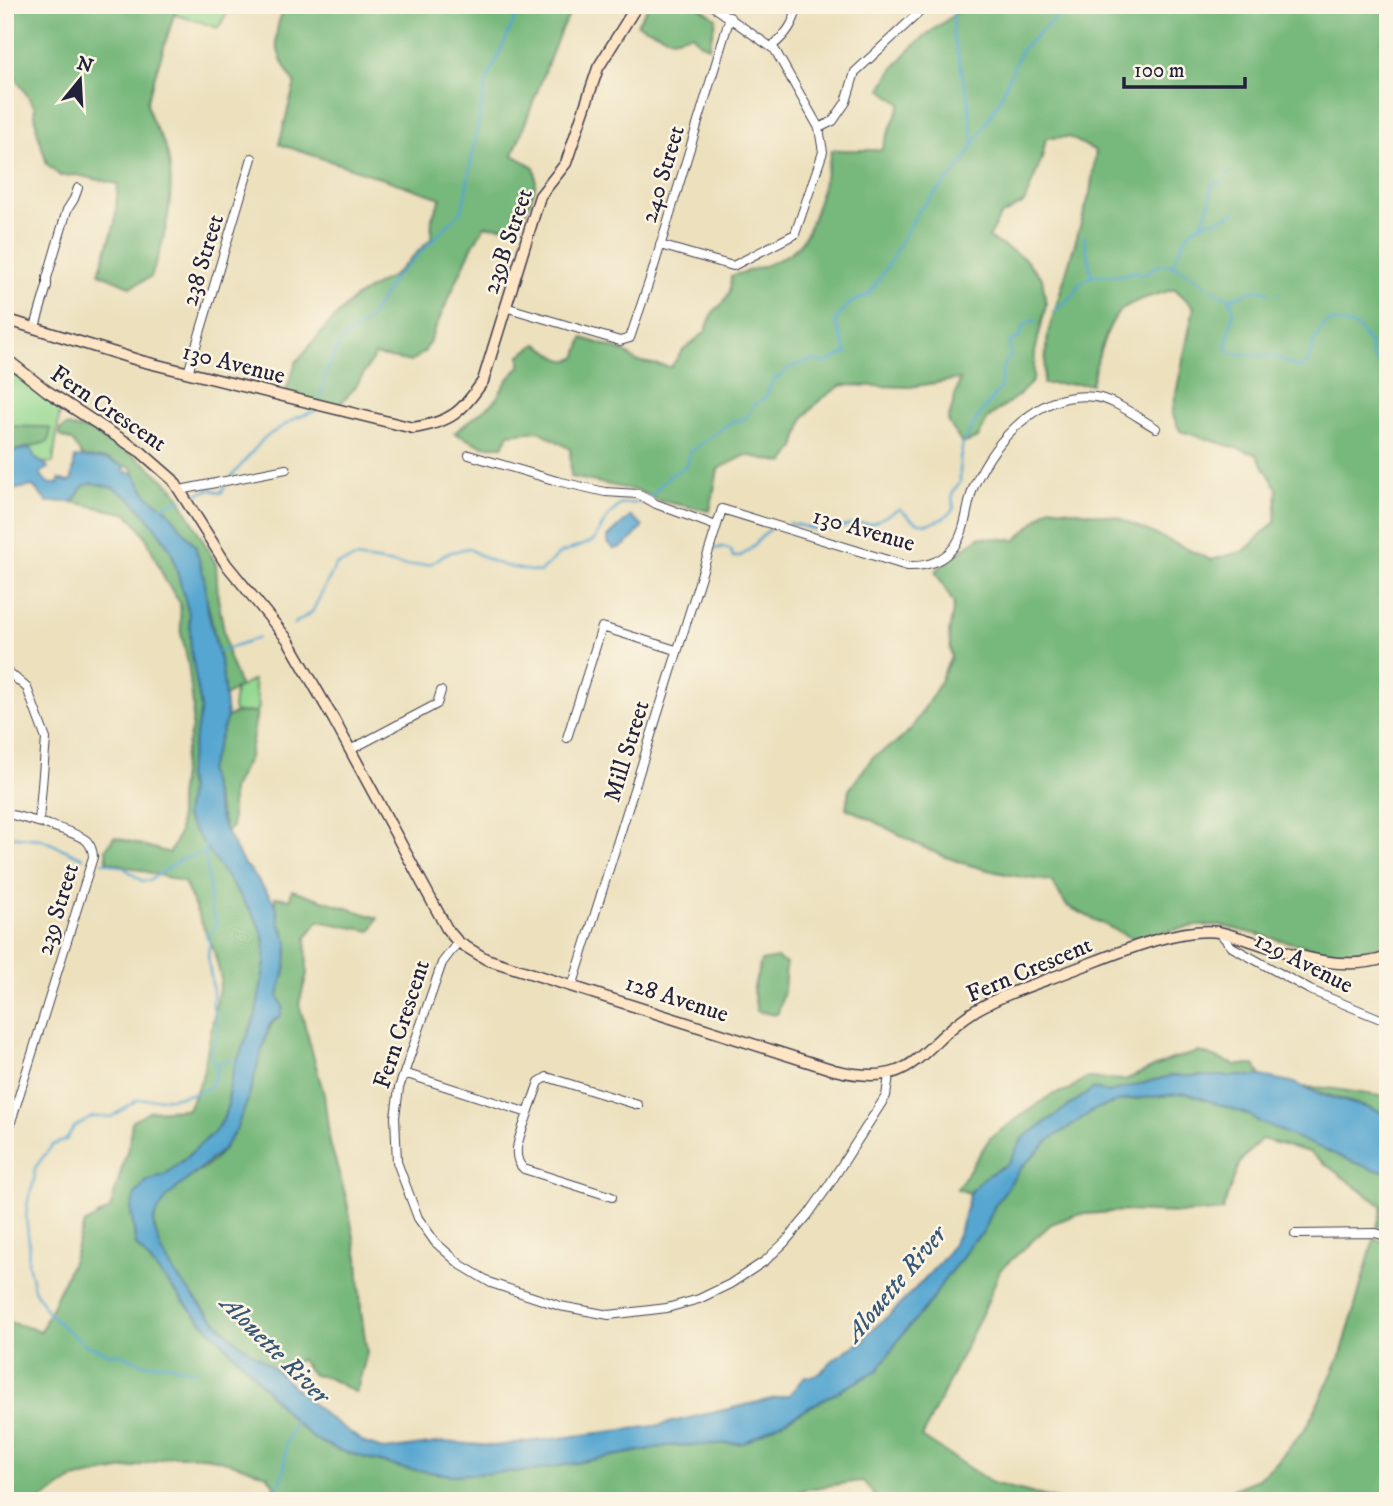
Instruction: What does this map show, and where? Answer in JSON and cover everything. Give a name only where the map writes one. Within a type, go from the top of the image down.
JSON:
[{"type":"street","name":"239B Street","points":[[454,415],[469,401],[483,381],[540,196],[566,163],[598,68],[637,5]]},
{"type":"street","points":[[660,245],[733,266],[795,234],[823,152],[819,128],[775,50],[711,5]]},
{"type":"street","points":[[771,47],[788,32],[795,20],[797,5]]},
{"type":"street","points":[[819,128],[833,121],[846,102],[855,72],[927,5]]},
{"type":"street","name":"240 Street","points":[[505,307],[614,339],[628,340],[634,330],[730,17]]},
{"type":"street","name":"238 Street","points":[[188,373],[252,158]]},
{"type":"street","points":[[35,327],[66,210],[78,188]]},
{"type":"street","name":"130 Avenue","points":[[5,319],[141,361],[413,428],[437,425],[454,415]]},
{"type":"street","name":"Fern Crescent","points":[[5,358],[37,384],[141,452],[167,474],[226,564],[288,640],[441,919],[458,942],[442,963],[404,1073],[395,1117],[397,1162],[418,1218],[435,1242],[461,1265],[491,1283],[560,1306],[609,1315],[667,1308],[699,1299],[730,1284],[765,1261],[808,1216],[887,1096],[889,1075],[911,1066],[939,1039],[976,1010],[1019,990],[1139,946],[1193,932],[1219,932],[1309,958],[1340,964],[1370,963],[1388,957]]},
{"type":"street","name":"130 Avenue","points":[[716,526],[722,509],[907,566],[927,565],[941,559],[957,541],[973,488],[999,443],[1036,411],[1055,402],[1094,397],[1115,404],[1156,428]]},
{"type":"street","points":[[468,455],[557,481],[605,492],[642,496],[656,504],[716,526]]},
{"type":"street","points":[[183,495],[286,469]]},
{"type":"street","name":"Mill Street","points":[[572,987],[716,526]]},
{"type":"street","points":[[566,738],[602,627],[676,650]]},
{"type":"street","points":[[5,670],[27,688],[46,739],[39,821],[5,813]]},
{"type":"street","points":[[350,750],[437,704],[441,691]]},
{"type":"street","name":"239 Street","points":[[5,1141],[93,857],[93,849],[86,840],[39,821]]},
{"type":"street","name":"129 Avenue","points":[[1219,932],[1232,947],[1310,989],[1378,1018]]},
{"type":"street","name":"128 Avenue","points":[[458,942],[486,959],[834,1070],[869,1076],[889,1075]]},
{"type":"street","points":[[404,1073],[528,1113]]},
{"type":"street","points":[[612,1197],[524,1169],[519,1164],[516,1153],[539,1082],[547,1077],[638,1105]]},
{"type":"street","points":[[1296,1234],[1376,1233],[1388,1237]]},
{"type":"green space","points":[[5,5],[177,5],[147,101],[150,116],[165,146],[170,167],[168,215],[151,277],[131,287],[99,273],[115,223],[118,184],[76,175],[60,176],[47,164],[37,130],[34,106],[5,61]]},
{"type":"green space","points":[[177,5],[232,5],[218,28],[175,15]]},
{"type":"green space","points":[[286,5],[575,5],[560,32],[513,155],[534,167],[536,174],[533,194],[521,221],[510,227],[485,226],[472,247],[425,351],[411,362],[375,355],[355,388],[335,409],[284,397],[296,362],[354,298],[394,275],[431,239],[432,218],[441,198],[279,144],[295,83],[283,64],[277,46],[278,26]]},
{"type":"green space","points":[[649,5],[696,5],[716,18],[709,47],[700,43],[692,34],[672,39],[637,24]]},
{"type":"green space","points":[[968,5],[1388,5],[1388,942],[1383,946],[1354,952],[1326,951],[1218,925],[1195,926],[1131,938],[1067,906],[1051,881],[1000,873],[951,859],[846,808],[849,790],[873,757],[900,740],[911,729],[937,688],[951,657],[949,632],[954,604],[935,571],[979,537],[1016,540],[1050,507],[1117,517],[1211,560],[1244,551],[1275,522],[1277,488],[1256,454],[1180,431],[1172,413],[1194,307],[1175,289],[1138,301],[1119,312],[1105,337],[1091,384],[1043,384],[1048,333],[1090,193],[1096,151],[1069,137],[1046,138],[1042,158],[1024,203],[1000,216],[989,238],[1024,258],[1042,278],[1046,305],[1035,352],[1033,381],[988,418],[978,438],[962,444],[948,421],[960,379],[910,387],[842,385],[820,400],[804,417],[795,447],[784,463],[746,455],[718,469],[710,511],[657,500],[639,491],[571,477],[570,449],[539,431],[509,434],[503,446],[482,446],[454,433],[494,402],[509,378],[520,367],[520,355],[537,344],[561,359],[570,360],[576,358],[583,338],[625,352],[636,361],[671,367],[683,350],[705,332],[713,312],[724,302],[730,291],[731,276],[781,258],[796,248],[802,240],[818,202],[832,150],[881,150],[901,104],[881,89],[889,75],[919,41]]},
{"type":"green space","points":[[5,365],[60,410],[53,463],[5,461]]},
{"type":"green space","points":[[5,426],[51,429],[48,442],[5,453]]},
{"type":"green space","points":[[66,426],[98,432],[146,464],[175,490],[216,564],[218,598],[229,658],[240,686],[224,697],[222,669],[195,546],[167,510],[148,496],[131,467],[107,459],[83,457],[72,441],[60,436],[60,430]]},
{"type":"green space","points":[[92,483],[114,488],[132,500],[171,550],[189,614],[191,650],[201,709],[187,775],[189,790],[185,817],[256,919],[264,939],[265,963],[256,1015],[234,1068],[223,1120],[213,1133],[180,1163],[166,1174],[147,1181],[135,1194],[131,1210],[136,1245],[192,1311],[285,1412],[314,1439],[338,1450],[401,1468],[451,1475],[532,1471],[667,1446],[744,1443],[878,1370],[901,1336],[932,1300],[969,1244],[983,1233],[995,1205],[1021,1168],[1048,1141],[1096,1108],[1124,1100],[1187,1093],[1249,1115],[1351,1161],[1388,1171],[1388,1230],[1377,1227],[1382,1206],[1309,1152],[1261,1139],[1240,1162],[1222,1211],[1123,1211],[1076,1215],[1051,1224],[1000,1270],[986,1305],[922,1437],[992,1483],[1063,1501],[879,1501],[863,1481],[744,1501],[265,1501],[275,1486],[267,1475],[203,1456],[171,1456],[134,1467],[73,1479],[40,1501],[5,1501],[5,1321],[41,1331],[72,1262],[84,1224],[110,1209],[129,1144],[132,1121],[149,1111],[188,1109],[202,1078],[221,978],[214,951],[184,882],[107,861],[106,849],[114,837],[170,853],[179,833],[179,798],[184,758],[192,727],[193,705],[188,662],[181,633],[180,603],[165,580],[145,535],[128,514],[73,502],[82,487]]},
{"type":"green space","points":[[253,680],[259,706],[257,712],[236,713],[233,709],[235,690]]},
{"type":"green space","points":[[257,712],[249,757],[232,790],[232,827],[226,832],[207,772],[227,717],[236,713]]},
{"type":"green space","points":[[292,890],[378,918],[371,931],[318,921],[306,938],[307,974],[299,1004],[324,1095],[330,1143],[346,1197],[358,1258],[367,1353],[356,1393],[327,1377],[313,1375],[300,1359],[280,1376],[234,1339],[192,1297],[166,1259],[157,1240],[155,1222],[159,1206],[174,1190],[220,1153],[245,1107],[265,1040],[283,1007],[278,996],[286,966],[284,930],[279,923],[275,897],[290,899]]},
{"type":"green space","points":[[777,958],[786,964],[784,991],[778,1013],[774,1015],[757,1011],[753,990],[761,961]]},
{"type":"green space","points":[[1200,1052],[1236,1065],[1255,1065],[1261,1076],[1171,1076],[1109,1092],[1093,1089],[1023,1138],[1009,1163],[983,1178],[970,1193],[957,1189],[990,1138],[1051,1095],[1068,1090],[1086,1078],[1125,1080],[1172,1059]]},
{"type":"green space","points":[[1303,1087],[1388,1097],[1388,1114]]},
{"type":"green space","points":[[1374,1239],[1388,1243],[1388,1501],[1167,1501],[1226,1492],[1258,1479],[1277,1462],[1308,1425],[1342,1352]]},
{"type":"water","points":[[31,448],[35,458],[47,466],[48,468],[40,473],[50,484],[59,483],[59,479],[68,482],[72,480],[75,457],[107,459],[124,466],[125,472],[133,473],[148,496],[167,510],[195,546],[204,577],[208,611],[222,669],[227,717],[208,772],[224,828],[244,865],[276,905],[279,923],[288,942],[286,966],[278,996],[283,1007],[280,1017],[273,1020],[269,1026],[247,1102],[235,1132],[223,1149],[167,1197],[154,1218],[154,1228],[162,1251],[175,1274],[204,1309],[234,1339],[268,1364],[325,1415],[365,1443],[385,1450],[444,1442],[494,1446],[655,1426],[789,1395],[805,1376],[819,1373],[840,1355],[866,1340],[866,1335],[894,1311],[945,1257],[959,1233],[970,1193],[983,1178],[1009,1163],[1023,1138],[1093,1089],[1109,1092],[1171,1076],[1261,1076],[1291,1082],[1323,1095],[1388,1114],[1388,1171],[1374,1170],[1257,1121],[1249,1115],[1187,1093],[1124,1100],[1096,1109],[1048,1141],[1021,1168],[995,1205],[983,1233],[970,1244],[932,1300],[901,1336],[878,1370],[744,1443],[667,1446],[532,1471],[451,1475],[402,1468],[338,1450],[314,1439],[285,1412],[249,1369],[192,1311],[136,1245],[131,1209],[135,1194],[147,1181],[166,1174],[180,1163],[213,1133],[223,1120],[234,1068],[256,1015],[265,963],[264,939],[256,919],[185,817],[189,790],[187,775],[201,709],[191,650],[189,614],[171,550],[147,516],[132,500],[114,488],[92,483],[82,487],[73,502],[47,502],[33,486],[5,491],[5,453]]},
{"type":"water","points":[[631,516],[643,526],[627,544],[614,549],[608,543],[608,537]]},
{"type":"waterway","points":[[320,398],[327,371],[339,343],[370,318],[393,279],[462,211],[486,83],[521,5]]},
{"type":"waterway","points":[[953,5],[953,34],[968,98],[973,146]]},
{"type":"waterway","points":[[650,497],[668,477],[687,465],[690,452],[731,422],[746,418],[754,404],[765,398],[773,380],[788,368],[813,360],[826,362],[847,353],[835,321],[849,304],[868,295],[919,210],[965,160],[1000,99],[1021,50],[1054,19],[1078,5]]},
{"type":"waterway","points":[[1201,225],[1211,199],[1211,187],[1222,181]]},
{"type":"waterway","points":[[1172,267],[1191,231],[1203,223],[1235,212]]},
{"type":"waterway","points":[[1084,236],[1092,277]]},
{"type":"waterway","points":[[1053,312],[1074,295],[1078,285],[1094,275],[1124,275],[1134,271],[1143,275],[1157,266],[1166,265],[1185,271],[1230,299],[1234,311],[1226,346],[1231,353],[1277,357],[1298,368],[1303,367],[1325,324],[1334,321],[1357,327],[1371,345],[1371,356],[1380,363]]},
{"type":"waterway","points":[[1230,299],[1258,289],[1269,292]]},
{"type":"waterway","points":[[789,523],[832,530],[856,523],[871,524],[899,509],[913,520],[924,524],[946,516],[954,508],[953,494],[960,483],[963,443],[1000,388],[1003,367],[1011,355],[1009,342],[1019,338],[1026,324],[1036,321]]},
{"type":"waterway","points":[[232,476],[264,438],[296,418],[315,411]]},
{"type":"waterway","points":[[188,497],[211,489],[221,493],[225,487]]},
{"type":"waterway","points":[[159,507],[182,500]]},
{"type":"waterway","points":[[294,624],[312,612],[336,565],[356,558],[407,566],[430,564],[448,553],[468,548],[502,565],[540,572],[559,554],[593,541],[609,515],[621,504],[645,502]]},
{"type":"waterway","points":[[715,549],[722,547],[731,550],[733,557],[738,556],[769,530]]},
{"type":"waterway","points":[[215,653],[258,638]]},
{"type":"waterway","points":[[5,836],[41,839],[83,858]]},
{"type":"waterway","points":[[199,1369],[193,1371],[167,1364],[144,1364],[120,1354],[111,1354],[86,1345],[61,1325],[48,1313],[34,1289],[28,1263],[26,1218],[35,1168],[53,1145],[66,1140],[74,1127],[92,1117],[111,1117],[137,1100],[198,1093],[211,1086],[218,1068],[211,1053],[218,1026],[209,967],[210,943],[206,936],[214,931],[217,925],[211,909],[205,846]]},
{"type":"waterway","points":[[103,862],[123,867],[142,881],[149,881],[182,859],[204,853]]},
{"type":"waterway","points":[[216,1064],[228,1060],[238,1065]]},
{"type":"waterway","points":[[272,1501],[284,1470],[286,1444],[296,1418]]},
{"type":"water label","name":"Alouette River","points":[[895,1283]]},
{"type":"water label","name":"Alouette River","points":[[276,1349]]}]
